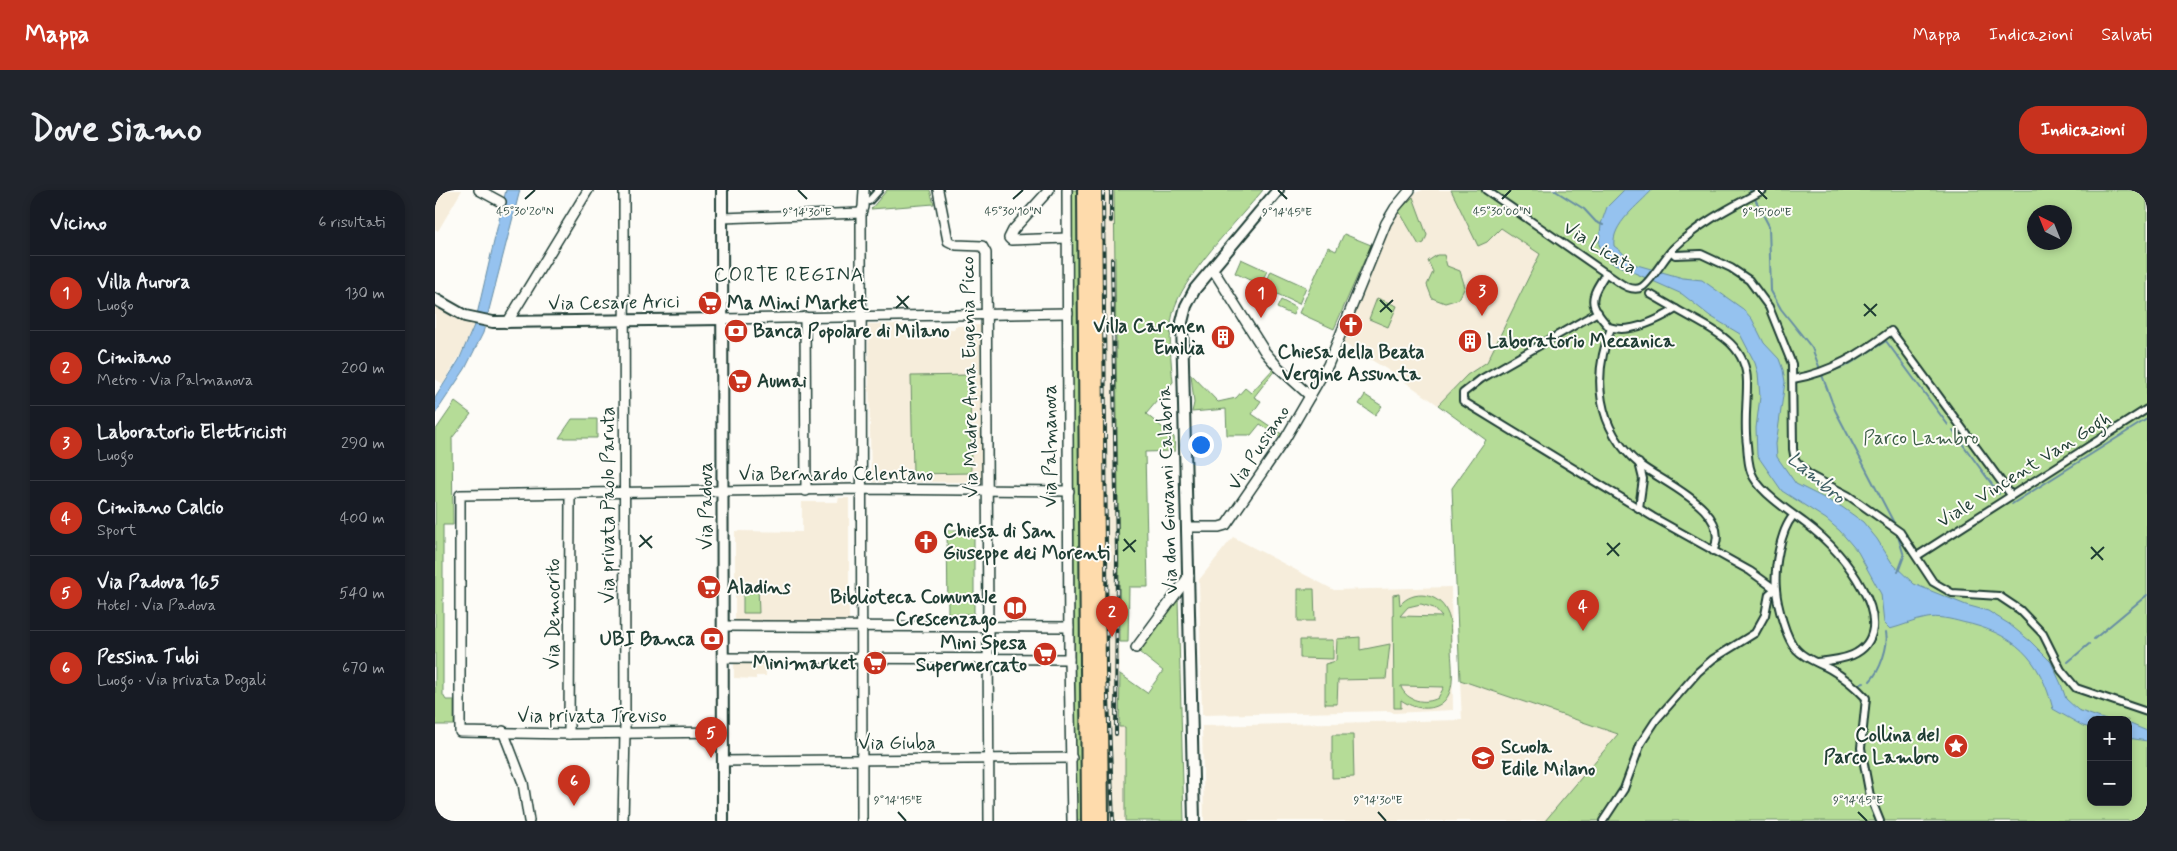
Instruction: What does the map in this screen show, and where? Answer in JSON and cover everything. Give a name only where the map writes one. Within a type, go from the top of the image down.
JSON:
[{"type":"highway","name":"Via Palmanova","points":[[1085,190],[1089,821]]},
{"type":"highway","points":[[1095,190],[1101,821]]},
{"type":"street","points":[[479,190],[501,202]]},
{"type":"street","points":[[503,323],[588,190]]},
{"type":"street","name":"Via privata Paolo Paruta","points":[[623,821],[625,733],[623,493],[624,190]]},
{"type":"street","name":"Via Padova","points":[[722,190],[723,821]]},
{"type":"street","points":[[862,821],[860,316],[861,213],[864,190]]},
{"type":"street","points":[[861,213],[879,190]]},
{"type":"street","name":"Via Madre Anna Eugenia Picco","points":[[938,190],[946,237],[949,243],[984,247],[986,261],[989,821]]},
{"type":"street","points":[[1049,190],[1013,230],[1009,238],[1011,240],[1067,238]]},
{"type":"street","name":"Via Palmanova","points":[[1067,190],[1069,659],[1073,821]]},
{"type":"street","name":"Via don Giovanni Calabria","points":[[1194,821],[1182,322],[1190,297],[1278,190]]},
{"type":"street","name":"Via Pusiano","points":[[1187,527],[1221,527],[1229,523],[1278,450],[1333,354],[1387,223],[1397,205],[1410,190]]},
{"type":"street","name":"Via Licata","points":[[1486,190],[1629,288],[1642,288],[1676,245],[1710,218],[1763,190]]},
{"type":"street","points":[[722,218],[861,213]]},
{"type":"street","points":[[1672,252],[1675,255],[1694,253],[1709,257],[1749,280],[1769,307],[1792,364],[1792,425],[1795,460],[1809,475],[1849,496],[1900,532],[1933,582],[1951,593],[1999,596],[2020,610],[2043,634],[2061,670],[2076,688],[2147,712]]},
{"type":"street","points":[[1212,268],[1265,352],[1278,367],[1310,396]]},
{"type":"street","points":[[1606,274],[1593,294],[1593,302],[1598,312],[1611,328]]},
{"type":"street","points":[[1650,294],[1734,345],[1743,359],[1747,371],[1745,430],[1754,479],[1793,516],[1811,528],[1845,562],[1864,592],[1871,608],[1872,635],[1860,651],[1847,658],[1817,662]]},
{"type":"street","name":"Via Cesare Arici","points":[[435,299],[461,314],[484,321],[503,323],[722,319]]},
{"type":"street","points":[[1611,328],[1641,325],[1676,310]]},
{"type":"street","points":[[1598,312],[1481,379],[1463,392],[1461,398],[1465,403],[1639,508],[1750,571],[1775,589]]},
{"type":"street","points":[[722,319],[1068,313]]},
{"type":"street","points":[[805,317],[807,490]]},
{"type":"street","points":[[1611,328],[1601,360],[1599,379],[1601,401],[1613,431],[1625,449],[1639,463],[1689,497],[1706,512],[1717,531],[1717,542],[1713,551]]},
{"type":"street","points":[[1793,379],[1811,376],[1863,352],[1891,331],[2011,495]]},
{"type":"street","name":"Viale Vincent Van Gogh","points":[[1917,556],[2147,409]]},
{"type":"street","points":[[1639,463],[1643,479],[1639,508]]},
{"type":"street","name":"Via Bernardo Celentano","points":[[460,732],[460,495],[861,489],[1069,491]]},
{"type":"street","name":"Via Democrito","points":[[569,734],[570,494]]},
{"type":"street","points":[[1793,516],[1783,530],[1775,589],[1792,646],[1803,656],[1817,662],[1853,684],[1866,698],[1861,748],[1870,796],[1880,821]]},
{"type":"street","points":[[1136,648],[1189,576]]},
{"type":"street","points":[[1603,821],[1624,789],[1641,742],[1656,720],[1698,672],[1713,658],[1755,633],[1765,615],[1769,594],[1775,589]]},
{"type":"street","points":[[723,626],[1069,627]]},
{"type":"street","points":[[723,658],[1069,659]]},
{"type":"street","points":[[503,731],[522,779],[529,821]]},
{"type":"street","name":"Via privata Treviso","points":[[460,732],[503,731],[569,734],[723,732]]},
{"type":"street","name":"Via Giuba","points":[[723,761],[1072,758]]},
{"type":"shaded area","points":[[435,190],[462,190],[438,231],[435,229]]},
{"type":"shaded area","points":[[1100,190],[1114,190],[1120,536],[1119,726],[1125,727],[1125,821],[1109,821],[1105,704]]},
{"type":"shaded area","points":[[1423,190],[1462,190],[1535,245],[1583,314],[1479,368],[1438,405],[1388,370],[1343,343],[1394,215],[1412,194]]},
{"type":"shaded area","points":[[435,299],[464,320],[475,324],[462,352],[443,384],[435,379]]},
{"type":"shaded area","points":[[868,324],[910,324],[910,329],[955,329],[955,326],[981,325],[983,482],[871,482]]},
{"type":"shaded area","points":[[839,498],[849,498],[849,622],[735,621],[735,531],[802,532],[802,502],[838,502]]},
{"type":"shaded area","points":[[1233,537],[1334,590],[1451,587],[1453,710],[1394,713],[1390,711],[1202,715],[1199,580]]},
{"type":"shaded area","points":[[734,664],[766,664],[766,676],[756,676],[756,679],[734,678]]},
{"type":"shaded area","name":"Scuola Edile Milano","points":[[1460,680],[1627,737],[1558,821],[1204,821],[1202,726],[1462,720]]},
{"type":"green space","points":[[887,190],[930,190],[934,204],[871,209]]},
{"type":"green space","points":[[1071,190],[1078,190],[1082,821],[1076,821]]},
{"type":"green space","points":[[1114,190],[1263,190],[1198,267],[1178,299],[1173,313],[1170,338],[1173,382],[1146,414],[1174,437],[1175,451],[1145,452],[1148,587],[1129,587],[1128,642],[1120,642]]},
{"type":"green space","name":"Parco Lambro","points":[[1451,190],[2147,190],[2147,821],[1545,821],[1618,734],[1460,680],[1452,488],[1486,440],[1438,405],[1467,375],[1487,362],[1540,254],[1501,228],[1487,242],[1478,246]]},
{"type":"green space","points":[[1413,197],[1427,235],[1424,243],[1419,245],[1399,211]]},
{"type":"green space","points":[[1344,234],[1371,245],[1334,329],[1299,313],[1328,247],[1336,251]]},
{"type":"green space","points":[[1437,255],[1444,255],[1447,266],[1460,271],[1465,287],[1459,299],[1445,303],[1432,298],[1427,285],[1433,272],[1428,261]]},
{"type":"green space","points":[[1241,259],[1267,271],[1260,285],[1235,273]]},
{"type":"green space","points":[[1271,271],[1306,287],[1299,304],[1264,288]]},
{"type":"green space","points":[[1377,298],[1397,306],[1388,327],[1369,319]]},
{"type":"green space","points":[[1281,300],[1296,308],[1293,315],[1277,308]]},
{"type":"green space","points":[[1274,368],[1275,370],[1254,397],[1261,401],[1252,414],[1283,435],[1282,438],[1260,424],[1251,435],[1227,435],[1226,409],[1192,412],[1194,403],[1191,374],[1218,402],[1236,398],[1245,388],[1251,393]]},
{"type":"green space","points":[[970,375],[971,473],[913,474],[911,376]]},
{"type":"green space","points":[[1365,395],[1382,406],[1375,415],[1359,404]]},
{"type":"green space","points":[[455,402],[471,414],[452,438],[453,525],[443,525],[443,695],[446,700],[454,700],[454,725],[435,725],[435,431]]},
{"type":"green space","points":[[572,419],[597,419],[597,438],[559,438]]},
{"type":"green space","points":[[947,530],[974,530],[974,614],[948,614]]},
{"type":"green space","points":[[743,585],[758,585],[759,613],[743,613]]},
{"type":"green space","points":[[1298,589],[1314,589],[1315,621],[1298,621]]},
{"type":"green space","points":[[1399,594],[1400,605],[1405,600],[1418,595],[1432,597],[1443,606],[1449,616],[1452,683],[1448,696],[1437,706],[1430,708],[1415,707],[1401,700],[1401,708],[1394,708],[1393,595]],"holes":[[[1421,604],[1434,608],[1442,617],[1400,616],[1408,607]],[[1401,686],[1444,687],[1438,698],[1428,701],[1417,700],[1407,696]]]},
{"type":"green space","points":[[1178,599],[1184,821],[1125,821],[1125,727],[1119,727],[1120,674],[1147,693],[1163,671],[1139,652]]},
{"type":"green space","points":[[1360,637],[1360,650],[1390,644],[1386,679],[1338,680],[1337,704],[1325,704],[1325,664],[1336,661],[1337,639]]},
{"type":"green space","points":[[1300,640],[1333,640],[1333,659],[1300,658]]},
{"type":"green space","points":[[1332,735],[1353,735],[1354,777],[1332,778]]},
{"type":"water","points":[[506,190],[520,190],[483,333],[465,369],[435,414],[435,398],[459,360],[475,323]]},
{"type":"water","points":[[1624,190],[1652,190],[1621,223],[1614,238],[1614,246],[1622,252],[1630,263],[1683,278],[1702,280],[1743,309],[1752,319],[1764,343],[1779,359],[1783,370],[1785,382],[1776,444],[1777,457],[1796,484],[1842,507],[1863,522],[1877,539],[1892,563],[1914,584],[1966,605],[1988,611],[2009,624],[2030,641],[2051,662],[2066,699],[2078,710],[2095,716],[2087,716],[2087,727],[2053,709],[2041,675],[2032,662],[2022,650],[1996,633],[1953,620],[1931,617],[1890,629],[1884,623],[1881,594],[1858,552],[1840,531],[1826,519],[1782,491],[1757,455],[1756,428],[1760,397],[1758,373],[1740,334],[1710,316],[1682,294],[1610,262],[1599,245],[1601,224],[1607,207]]},
{"type":"water","points":[[2132,725],[2147,731],[2147,741],[2132,739]]},
{"type":"waterway","points":[[1554,190],[1584,209],[1596,222],[1603,225]]},
{"type":"waterway","points":[[1754,197],[1769,226],[1771,291],[1781,309],[1812,348],[1820,369]]},
{"type":"waterway","points":[[1894,523],[1835,410],[1822,375],[1848,365],[1886,341],[1948,425]]},
{"type":"waterway","points":[[2012,504],[2147,419]]},
{"type":"waterway","points":[[1953,431],[1999,494]]},
{"type":"waterway","points":[[1897,533],[1904,556],[1898,572]]},
{"type":"waterway","points":[[2094,639],[2147,595]]},
{"type":"waterway","points":[[1870,681],[1874,677],[1883,658],[1887,638],[1886,632]]},
{"type":"waterway","points":[[2068,662],[2089,644]]},
{"type":"waterway","points":[[1857,685],[1864,683]]},
{"type":"railway","points":[[1103,190],[1107,673],[1113,821]]},
{"type":"railway","points":[[1111,190],[1111,221]]},
{"type":"railway","points":[[1112,259],[1117,555],[1116,734]]},
{"type":"place","name":"Ma Mini Market","points":[[710,303]]},
{"type":"place","name":"Laboratorio Elettricisti","points":[[1482,316]]},
{"type":"place","name":"Villa Aurora","points":[[1261,318]]},
{"type":"place","name":"Chiesa della Beata Vergine Assunta","points":[[1351,325]]},
{"type":"place","name":"Banca Popolare di Milano","points":[[736,331]]},
{"type":"place","name":"Villa Carmen Emilia","points":[[1223,337]]},
{"type":"place","name":"Laboratorio Meccanica","points":[[1470,341]]},
{"type":"place","name":"Aumai","points":[[740,381]]},
{"type":"place","name":"Chiesa di San Giuseppe dei Morenti","points":[[926,542]]},
{"type":"place","name":"Aladins","points":[[709,587]]},
{"type":"place","name":"Biblioteca Comunale Crescenzago","points":[[1015,608]]},
{"type":"place","name":"Cimiano Calcio","points":[[1583,631]]},
{"type":"place","name":"Cimiano","points":[[1112,637]]},
{"type":"place","name":"UBI Banca","points":[[712,639]]},
{"type":"place","name":"Mini Spesa Supermercato","points":[[1045,654]]},
{"type":"place","name":"Minimarket","points":[[875,663]]},
{"type":"place","name":"Collina del Parco Lambro","points":[[1956,746]]},
{"type":"place","name":"Via Padova 165","points":[[711,758]]},
{"type":"place","name":"Scuola Edile Milano","points":[[1483,758]]},
{"type":"place","name":"Pessina Tubi","points":[[574,806]]},
{"type":"district","name":"CORTE REGINA","points":[[789,275]]},
{"type":"water label","name":"Lambro","points":[[1816,478]]}]
